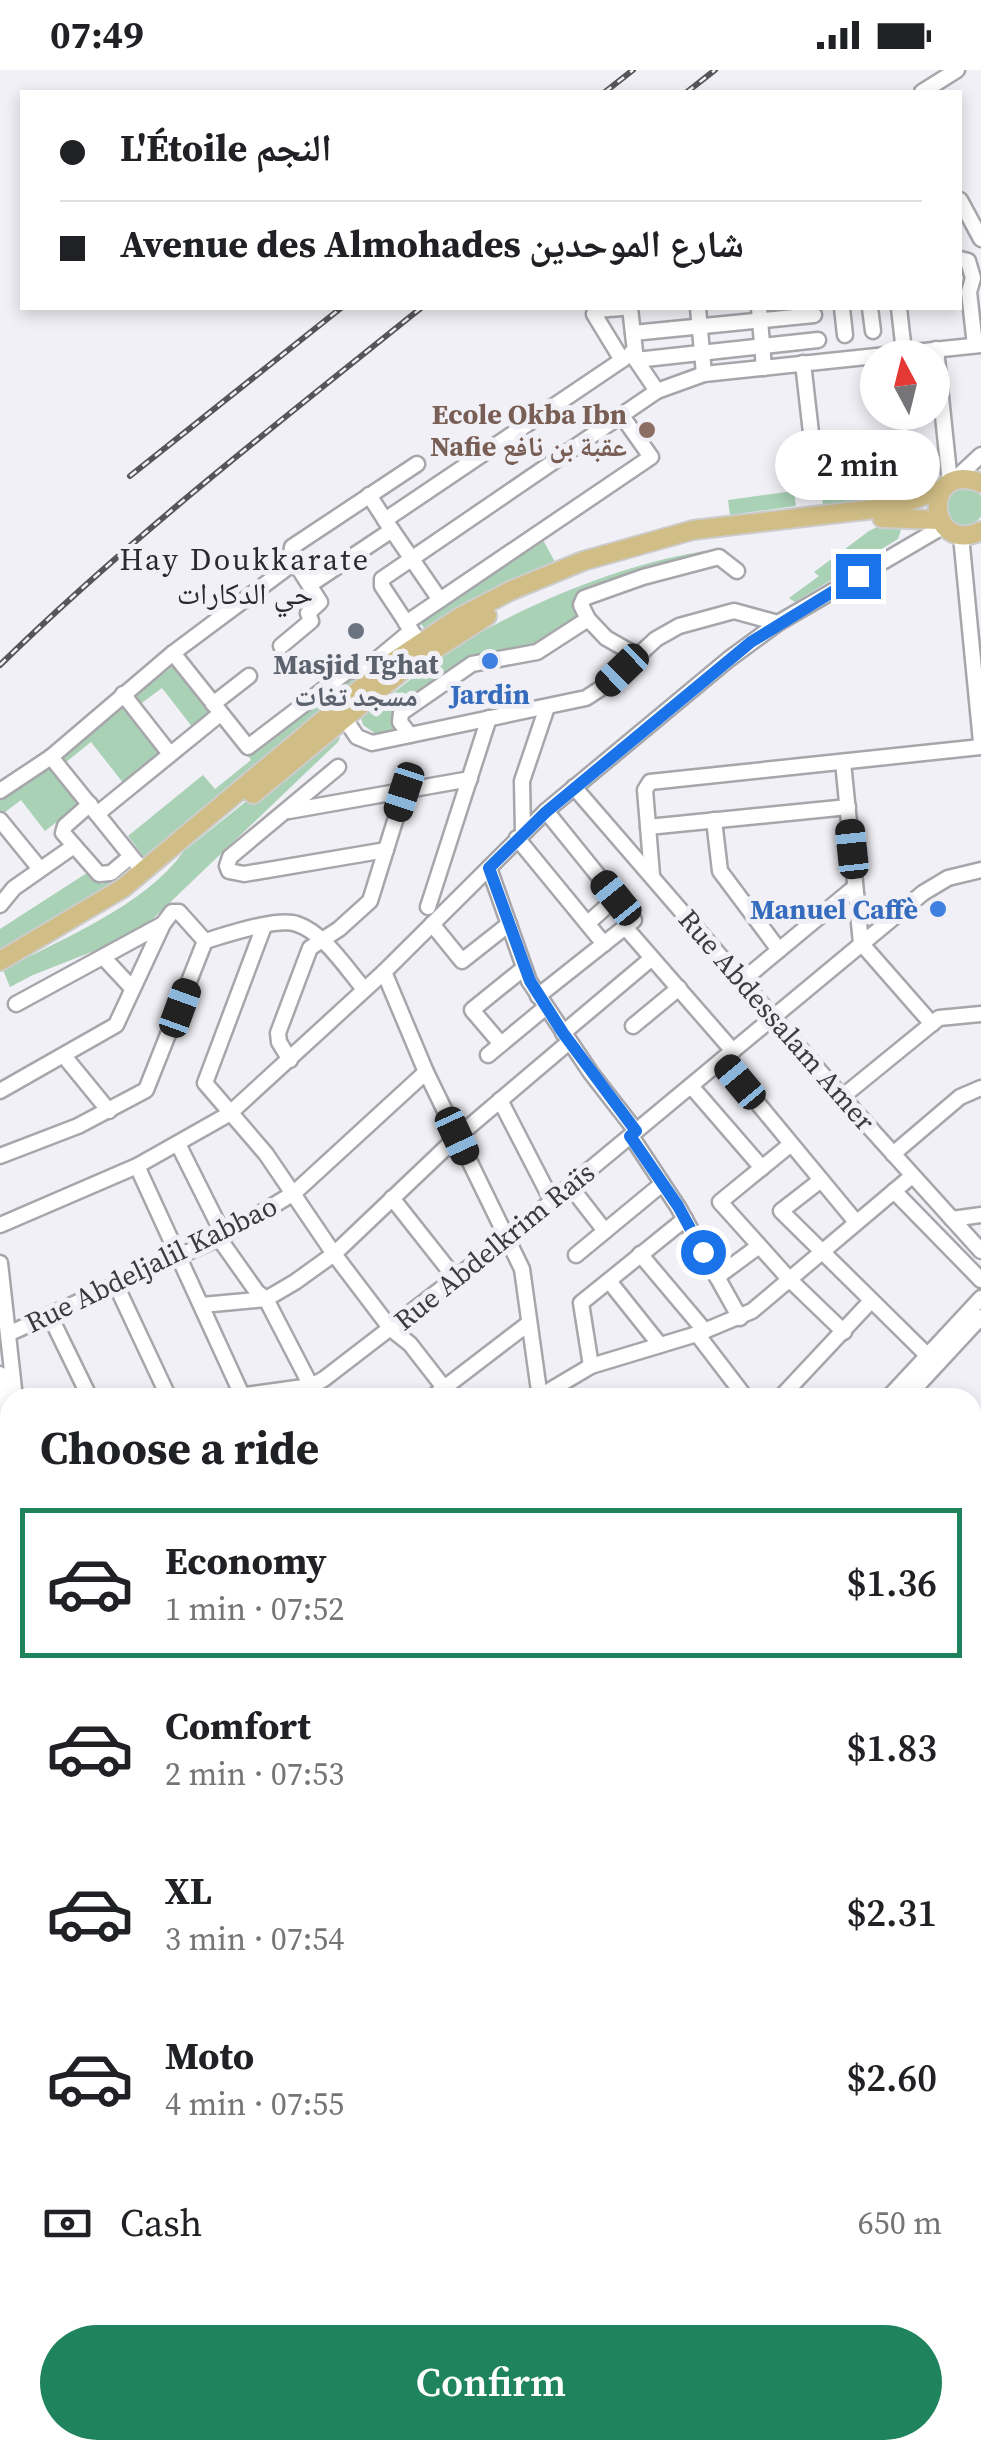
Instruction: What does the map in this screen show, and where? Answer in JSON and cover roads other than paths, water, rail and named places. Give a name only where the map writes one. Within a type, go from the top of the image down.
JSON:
[{"type":"main road","points":[[0,961],[100,904],[144,871],[412,632],[460,617],[526,583],[653,539],[730,524],[892,507],[949,484],[972,479],[981,483]]},
{"type":"main road","points":[[942,523],[938,499],[949,484]]},
{"type":"main road","points":[[0,972],[68,935],[141,886],[403,670],[468,626],[548,586],[621,560],[733,534],[894,517],[942,523],[973,536]]},
{"type":"street","points":[[925,90],[956,70]]},
{"type":"street","points":[[966,224],[981,239]]},
{"type":"street","points":[[950,348],[978,345],[969,292],[972,271],[968,260],[962,259]]},
{"type":"street","points":[[596,310],[594,314],[657,391]]},
{"type":"street","points":[[630,310],[631,356]]},
{"type":"street","points":[[698,310],[704,374]]},
{"type":"street","points":[[842,310],[845,335]]},
{"type":"street","points":[[870,310],[873,331]]},
{"type":"street","points":[[899,310],[903,340]]},
{"type":"street","points":[[633,334],[760,314],[814,311],[820,362]]},
{"type":"street","points":[[760,314],[764,368]]},
{"type":"street","points":[[310,584],[631,356],[702,353],[818,340]]},
{"type":"street","points":[[412,632],[381,583],[657,391],[704,374],[860,357]]},
{"type":"street","points":[[803,364],[814,459]]},
{"type":"street","points":[[173,654],[245,746],[253,746],[349,670],[363,670],[412,632],[440,600],[652,457],[622,416]]},
{"type":"street","points":[[944,430],[949,484]]},
{"type":"street","points":[[949,484],[981,455]]},
{"type":"street","points":[[282,646],[311,622],[308,613],[320,602],[295,562],[291,551],[296,544],[417,464]]},
{"type":"street","points":[[369,495],[440,600]]},
{"type":"street","points":[[0,1225],[137,1166],[229,1114],[384,972],[520,836],[574,788],[778,622],[942,523]]},
{"type":"street","points":[[652,876],[646,790],[650,782],[981,745],[973,536]]},
{"type":"street","points":[[636,655],[606,638],[588,620],[580,605],[584,598],[643,576],[719,557],[738,571]]},
{"type":"street","points":[[0,791],[51,757],[173,654],[295,562]]},
{"type":"street","points":[[345,718],[364,741],[410,736],[547,707],[594,694],[656,639],[679,626],[721,613],[747,612],[778,622]]},
{"type":"street","points":[[410,736],[400,715],[458,672],[472,664],[537,652],[588,620]]},
{"type":"street","points":[[130,857],[103,875],[63,829],[170,754],[250,676]]},
{"type":"street","points":[[123,694],[170,754]]},
{"type":"street","points":[[547,707],[522,781],[520,836],[604,944]]},
{"type":"street","points":[[428,907],[489,718]]},
{"type":"street","points":[[51,757],[144,871]]},
{"type":"street","points":[[843,762],[861,944],[932,1024]]},
{"type":"street","points":[[338,767],[230,857],[227,866],[230,871],[244,874],[386,850]]},
{"type":"street","points":[[287,811],[470,779]]},
{"type":"street","name":"Rue Abdessalam Amer","points":[[574,788],[842,1098],[981,1251]]},
{"type":"street","points":[[290,1060],[278,1033],[303,962],[310,948],[339,929],[370,900],[404,792]]},
{"type":"street","points":[[648,827],[848,807]]},
{"type":"street","points":[[546,812],[616,898],[652,958],[679,988],[791,1144],[856,1222]]},
{"type":"street","points":[[0,820],[40,868]]},
{"type":"street","points":[[714,820],[720,872],[779,950]]},
{"type":"street","points":[[0,905],[14,888],[74,846]]},
{"type":"street","points":[[489,868],[524,968],[542,1002],[633,1133],[740,1318]]},
{"type":"street","name":"Rue Abdelkrim Raïs","points":[[321,1388],[937,883],[981,870]]},
{"type":"street","points":[[743,980],[855,887]]},
{"type":"street","points":[[588,924],[616,898]]},
{"type":"street","points":[[16,1004],[104,958],[176,910],[205,940]]},
{"type":"street","points":[[0,1090],[116,1025],[165,920]]},
{"type":"street","points":[[205,940],[292,922],[320,940],[364,989]]},
{"type":"street","points":[[432,924],[462,962],[508,924]]},
{"type":"street","points":[[488,1054],[630,924]]},
{"type":"street","points":[[264,926],[205,1083],[242,1124],[391,1328],[410,1344],[444,1388]]},
{"type":"street","points":[[236,933],[252,958]]},
{"type":"street","points":[[0,1156],[144,1092],[154,1076],[205,940]]},
{"type":"street","points":[[104,958],[131,987]]},
{"type":"street","points":[[202,1305],[266,1299],[334,1254],[652,958]]},
{"type":"street","points":[[501,1044],[472,1010],[524,968]]},
{"type":"street","points":[[384,972],[426,1072],[522,1269],[538,1388]]},
{"type":"street","points":[[633,1026],[679,988]]},
{"type":"street","points":[[842,1098],[939,1018],[981,1014]]},
{"type":"street","points":[[64,1056],[108,1111]]},
{"type":"street","name":"Rue Abdeljalil Kabbao","points":[[8,1334],[221,1236],[294,1193],[426,1072]]},
{"type":"street","points":[[691,1086],[762,1168]]},
{"type":"street","points":[[893,1154],[960,1097],[981,1088]]},
{"type":"street","points":[[500,1100],[552,1201]]},
{"type":"street","points":[[178,1144],[236,1264],[266,1299],[314,1388]]},
{"type":"street","points":[[791,1144],[720,1202],[790,1280],[844,1332]]},
{"type":"street","points":[[137,1166],[239,1388]]},
{"type":"street","points":[[554,1388],[592,1366],[740,1318],[912,1176]]},
{"type":"street","points":[[821,1180],[781,1212],[926,1354]]},
{"type":"street","points":[[576,1255],[662,1184]]},
{"type":"street","points":[[570,1186],[606,1231]]},
{"type":"street","points":[[894,1191],[981,1280]]},
{"type":"street","points":[[392,1198],[456,1278]]},
{"type":"street","points":[[952,1218],[981,1215]]},
{"type":"street","points":[[592,1366],[581,1302],[685,1218]]},
{"type":"street","points":[[717,1278],[759,1246]]},
{"type":"street","points":[[640,1254],[739,1388]]},
{"type":"street","points":[[0,1263],[14,1388]]},
{"type":"street","points":[[608,1281],[660,1345]]},
{"type":"street","points":[[116,1285],[165,1388]]},
{"type":"street","points":[[912,1388],[926,1354],[981,1298]]},
{"type":"street","points":[[801,1388],[870,1302]]},
{"type":"street","points":[[50,1316],[85,1388]]},
{"type":"street","points":[[913,1388],[981,1318]]},
{"type":"street","points":[[454,1388],[529,1323]]},
{"type":"railway","points":[[608,90],[633,70]]},
{"type":"railway","points":[[690,90],[715,70]]},
{"type":"railway","points":[[130,476],[338,310]]},
{"type":"railway","points":[[0,665],[153,526],[419,310]]},
{"type":"place","name":"Ecole Okba Ibn Nafie عقبة بن نافع","points":[[647,430]]},
{"type":"place","name":"Masjid Tghat مسجد تغات","points":[[356,631]]},
{"type":"place","name":"Jardin","points":[[490,661]]},
{"type":"place","name":"Manuel Caffè","points":[[938,909]]},
{"type":"district","name":"Hay Doukkarate حي الدكارات","points":[[245,577]]}]
